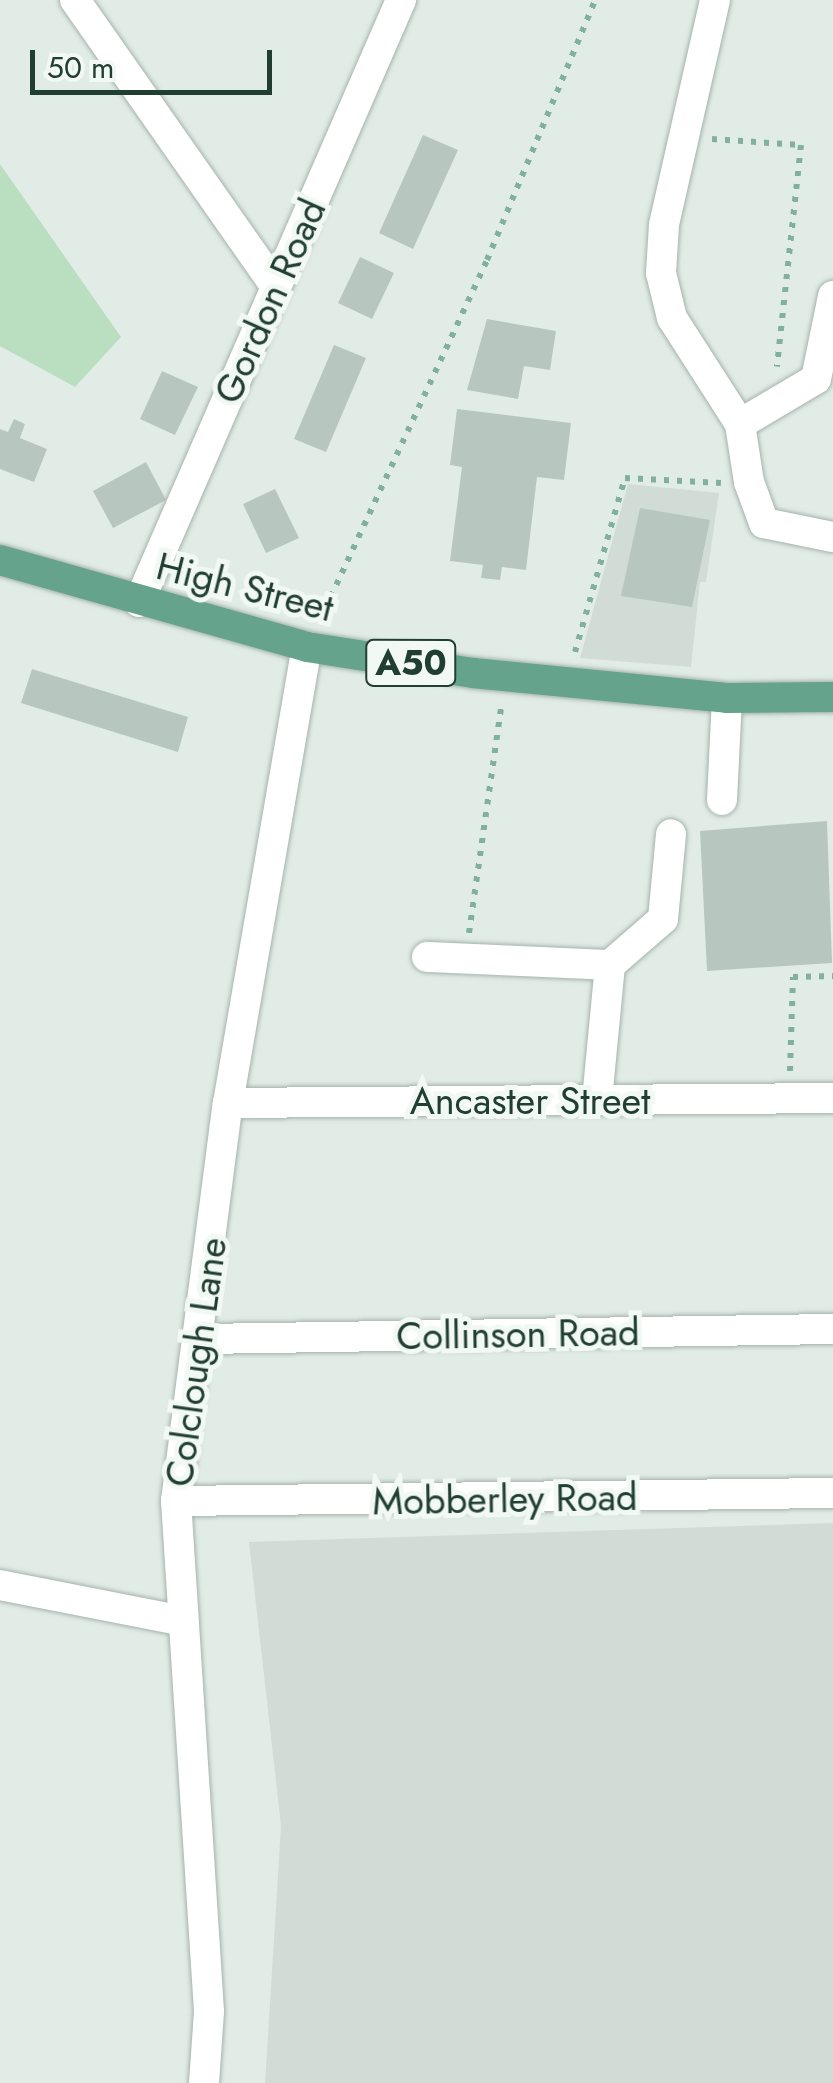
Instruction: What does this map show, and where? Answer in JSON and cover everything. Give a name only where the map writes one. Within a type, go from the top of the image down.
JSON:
[{"type":"main road","name":"High Street","points":[[0,560],[307,647],[506,676],[727,698],[833,697]]},
{"type":"street","points":[[75,0],[276,287]]},
{"type":"street","name":"Gordon Road","points":[[139,602],[401,0]]},
{"type":"street","points":[[715,0],[664,226],[662,273],[672,318],[740,424],[749,482],[764,523],[833,537]]},
{"type":"street","points":[[740,424],[816,379],[833,296]]},
{"type":"street","name":"Colclough Lane","points":[[204,2083],[209,2011],[176,1501],[202,1339],[228,1103],[307,647]]},
{"type":"street","points":[[722,800],[727,698]]},
{"type":"street","points":[[428,957],[610,965],[663,919],[671,834]]},
{"type":"street","points":[[597,1100],[610,965]]},
{"type":"street","name":"Ancaster Street","points":[[228,1103],[833,1098]]},
{"type":"street","name":"Collinson Road","points":[[202,1339],[833,1329]]},
{"type":"street","name":"Mobberley Road","points":[[176,1501],[833,1493]]},
{"type":"street","points":[[0,1584],[184,1621]]},
{"type":"path","points":[[307,647],[488,260],[595,0]]},
{"type":"path","points":[[686,136],[801,146],[773,402]]},
{"type":"path","points":[[566,682],[625,478],[749,482]]},
{"type":"path","points":[[465,959],[506,676]]},
{"type":"path","points":[[789,1099],[794,977],[833,976]]},
{"type":"shaded area","points":[[628,484],[719,493],[706,582],[700,582],[691,667],[580,658]]},
{"type":"shaded area","points":[[833,1523],[833,2083],[265,2083],[281,1826],[249,1542]]},
{"type":"green space","points":[[0,164],[121,337],[75,387],[0,346]]},
{"type":"building","points":[[423,135],[458,150],[413,249],[379,233]]},
{"type":"building","points":[[360,257],[394,273],[372,319],[338,303]]},
{"type":"building","points":[[487,319],[556,331],[550,370],[524,366],[518,399],[467,390]]},
{"type":"building","points":[[334,345],[366,358],[326,452],[294,439]]},
{"type":"building","points":[[162,371],[198,387],[175,435],[140,419]]},
{"type":"building","points":[[457,409],[571,423],[564,480],[537,477],[526,570],[502,567],[500,580],[481,578],[483,565],[450,561],[462,467],[450,465]]},
{"type":"building","points":[[14,419],[25,424],[20,438],[47,449],[34,482],[0,469],[0,429],[8,432]]},
{"type":"building","points":[[146,462],[166,500],[113,528],[93,491]]},
{"type":"building","points":[[275,489],[299,538],[266,553],[243,504]]},
{"type":"building","points":[[640,508],[710,520],[692,607],[621,596]]},
{"type":"building","points":[[32,669],[188,717],[178,752],[21,703]]},
{"type":"building","points":[[827,821],[832,963],[707,971],[700,831]]}]
